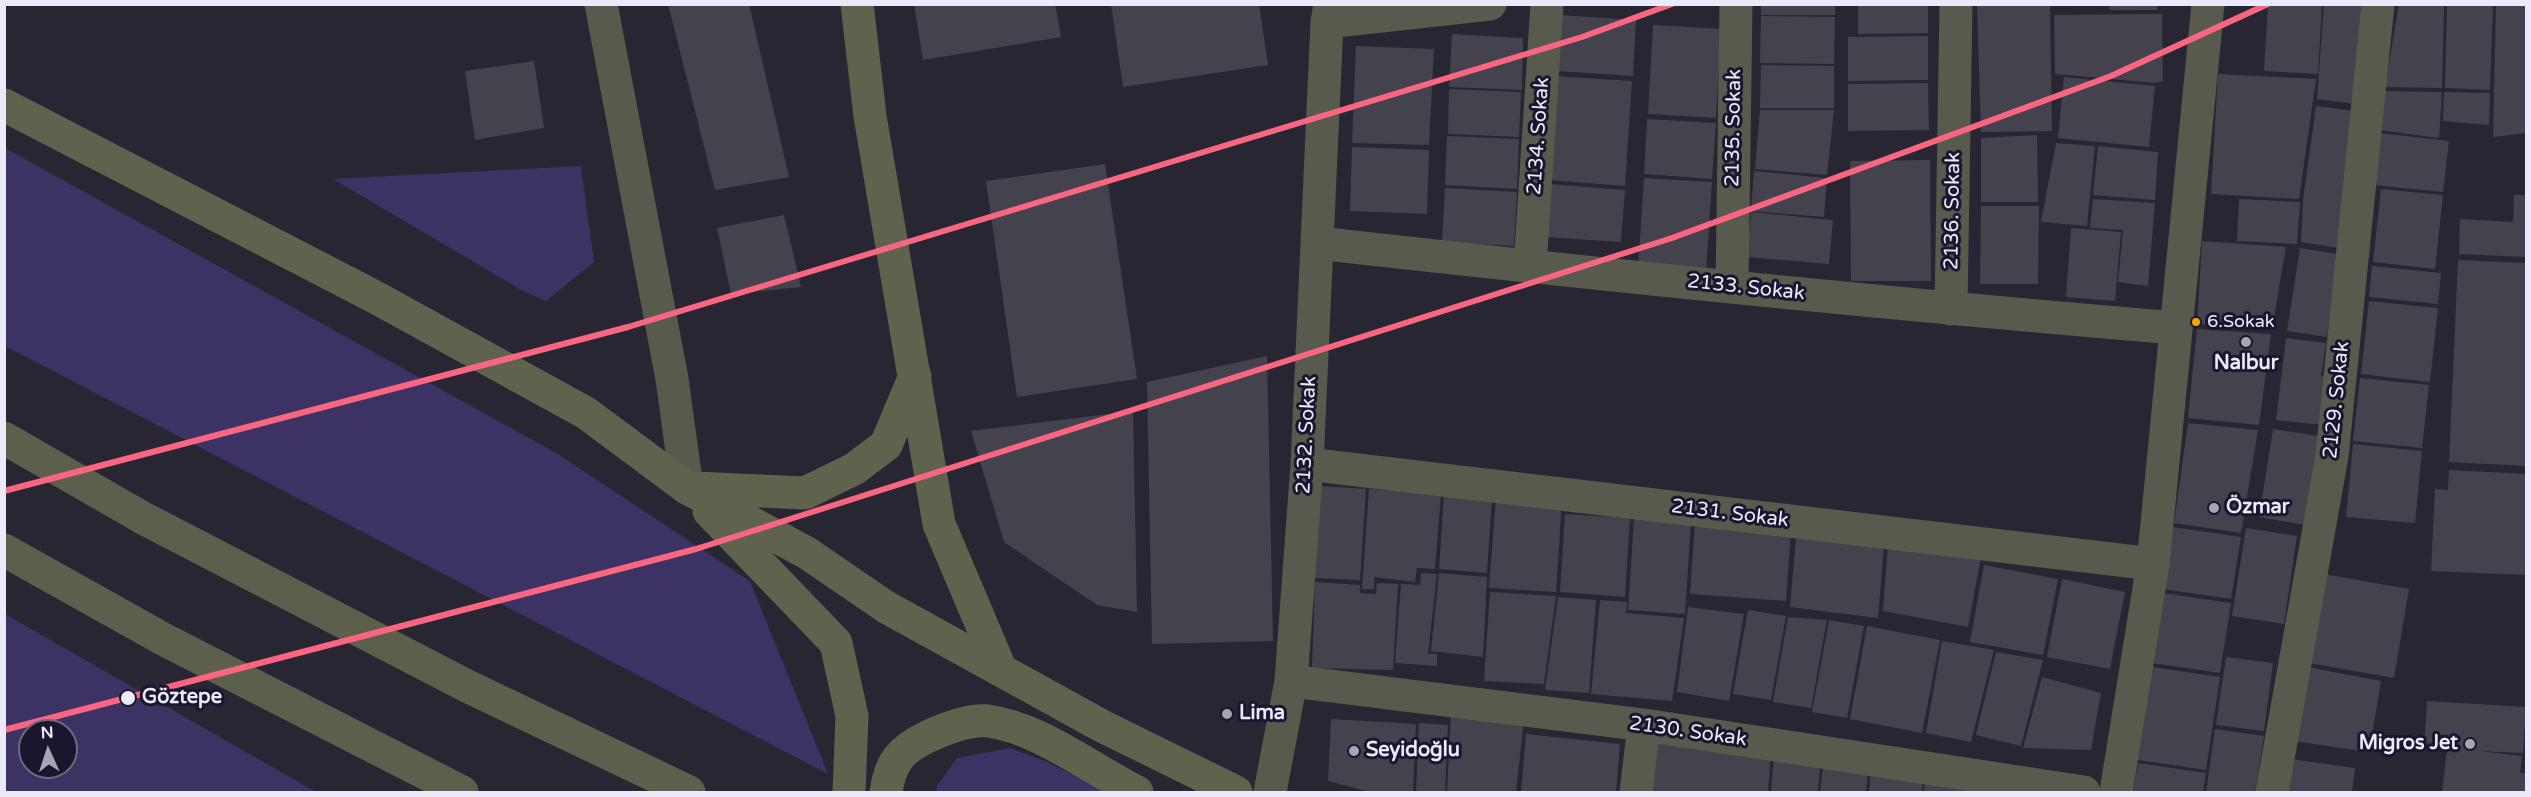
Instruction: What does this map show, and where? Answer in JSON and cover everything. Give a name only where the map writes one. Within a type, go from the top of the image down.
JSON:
[{"type":"highway","points":[[4,438],[143,518],[456,681],[689,792]]},
{"type":"highway","points":[[4,550],[163,639],[462,792]]},
{"type":"main road","points":[[857,4],[870,116],[939,524],[1000,668]]},
{"type":"main road","points":[[4,105],[375,297],[586,413],[687,488],[807,553],[886,607],[1102,726],[1236,792]]},
{"type":"main road","points":[[687,488],[805,493],[834,479],[854,469],[886,445],[915,376]]},
{"type":"main road","points":[[687,488],[836,643],[852,716],[849,792]]},
{"type":"main road","points":[[886,792],[888,774],[895,759],[916,742],[947,727],[987,721],[1032,734],[1137,792]]},
{"type":"street","points":[[600,4],[672,379],[687,488]]},
{"type":"street","points":[[1328,13],[1490,4]]},
{"type":"street","name":"2134. Sokak","points":[[1530,267],[1547,4]]},
{"type":"street","name":"2135. Sokak","points":[[1732,287],[1736,4]]},
{"type":"street","name":"2136. Sokak","points":[[1951,309],[1956,4]]},
{"type":"street","points":[[2116,792],[2153,564],[2208,4]]},
{"type":"street","name":"2129. Sokak","points":[[2272,792],[2332,456],[2378,4]]},
{"type":"street","name":"2132. Sokak","points":[[1270,792],[1291,681],[1307,464],[1328,13]]},
{"type":"street","name":"2133. Sokak","points":[[1317,243],[1530,267],[1951,309],[2176,328]]},
{"type":"street","name":"2131. Sokak","points":[[1307,464],[2153,564]]},
{"type":"street","name":"2130. Sokak","points":[[1291,681],[1644,725],[2084,792]]},
{"type":"street","points":[[1636,792],[1644,725]]},
{"type":"shaded area","points":[[5,148],[556,453],[750,581],[828,774],[5,346]]},
{"type":"shaded area","points":[[581,166],[594,262],[546,301],[523,291],[333,179]]},
{"type":"shaded area","points":[[4,614],[5,614],[316,792],[5,792]]},
{"type":"shaded area","points":[[1010,748],[1045,761],[1109,792],[936,792],[937,786],[957,758]]},
{"type":"building","points":[[668,4],[749,4],[789,177],[715,190]]},
{"type":"building","points":[[914,4],[1055,4],[1061,37],[923,60]]},
{"type":"building","points":[[1111,4],[1259,4],[1268,65],[1123,87]]},
{"type":"building","points":[[1761,4],[1835,4],[1835,15],[1761,15]]},
{"type":"building","points":[[1858,4],[1928,4],[1928,33],[1858,34]]},
{"type":"building","points":[[1977,4],[2050,4],[2052,131],[1981,132]]},
{"type":"building","points":[[2110,4],[2157,4],[2157,10],[2109,10]]},
{"type":"building","points":[[2268,4],[2322,4],[2318,74],[2264,71]]},
{"type":"building","points":[[2324,4],[2367,4],[2363,105],[2317,99]]},
{"type":"building","points":[[2399,4],[2444,4],[2442,88],[2385,87]]},
{"type":"building","points":[[2447,4],[2493,4],[2490,90],[2445,88]]},
{"type":"building","points":[[2496,4],[2526,4],[2526,133],[2493,137]]},
{"type":"building","points":[[2162,14],[2163,81],[2155,83],[2055,74],[2054,15]]},
{"type":"building","points":[[1560,15],[1636,20],[1633,76],[1556,71]]},
{"type":"building","points":[[1761,16],[1835,17],[1834,64],[1760,63]]},
{"type":"building","points":[[1653,25],[1721,29],[1716,118],[1648,114]]},
{"type":"building","points":[[1452,34],[1523,38],[1522,90],[1449,87]]},
{"type":"building","points":[[1928,36],[1928,80],[1848,81],[1848,37]]},
{"type":"building","points":[[1356,46],[1434,49],[1429,145],[1352,143]]},
{"type":"building","points":[[534,61],[544,128],[475,140],[465,71]]},
{"type":"building","points":[[1761,65],[1834,66],[1834,108],[1760,108]]},
{"type":"building","points":[[2218,74],[2316,79],[2299,199],[2211,194]]},
{"type":"building","points":[[1555,76],[1632,81],[1625,186],[1548,180]]},
{"type":"building","points":[[2064,77],[2155,86],[2149,147],[2058,138]]},
{"type":"building","points":[[1928,83],[1929,130],[1848,131],[1848,84]]},
{"type":"building","points":[[1449,89],[1521,92],[1519,137],[1448,134]]},
{"type":"building","points":[[2385,91],[2442,92],[2439,138],[2379,130]]},
{"type":"building","points":[[2444,92],[2490,93],[2489,125],[2443,121]]},
{"type":"building","points":[[2316,106],[2361,112],[2339,248],[2301,242],[2303,200]]},
{"type":"building","points":[[1760,110],[1834,110],[1827,175],[1755,169]]},
{"type":"building","points":[[1647,119],[1716,123],[1712,179],[1644,174]]},
{"type":"building","points":[[2379,133],[2449,141],[2443,192],[2373,185]]},
{"type":"building","points":[[2037,135],[2038,202],[1981,202],[1981,138]]},
{"type":"building","points":[[1447,136],[1519,139],[1517,189],[1445,185]]},
{"type":"building","points":[[2056,143],[2095,146],[2087,226],[2041,222]]},
{"type":"building","points":[[2098,146],[2158,152],[2155,200],[2093,195]]},
{"type":"building","points":[[1352,147],[1429,150],[1427,214],[1350,211]]},
{"type":"building","points":[[1930,160],[1931,281],[1851,281],[1850,161]]},
{"type":"building","points":[[1105,164],[1137,379],[1017,397],[986,181]]},
{"type":"building","points":[[1754,171],[1827,178],[1824,217],[1751,211]]},
{"type":"building","points":[[1644,178],[1712,182],[1706,273],[1638,269]]},
{"type":"building","points":[[1549,184],[1625,190],[1621,242],[1545,237]]},
{"type":"building","points":[[1445,188],[1517,192],[1514,246],[1442,242]]},
{"type":"building","points":[[2381,189],[2443,195],[2435,269],[2373,262]]},
{"type":"building","points":[[2514,195],[2526,195],[2526,257],[2459,254],[2460,219],[2513,222]]},
{"type":"building","points":[[2093,199],[2155,203],[2148,286],[2118,282],[2123,230],[2090,228]]},
{"type":"building","points":[[2239,199],[2300,202],[2297,244],[2237,241]]},
{"type":"building","points":[[1981,206],[2039,206],[2038,284],[1980,284]]},
{"type":"building","points":[[1751,212],[1833,220],[1829,264],[1747,257]]},
{"type":"building","points":[[784,215],[801,287],[731,294],[717,228]]},
{"type":"building","points":[[2071,228],[2121,232],[2115,301],[2066,297]]},
{"type":"building","points":[[2202,241],[2286,247],[2272,329],[2197,324]]},
{"type":"building","points":[[2300,248],[2338,254],[2327,337],[2287,331]]},
{"type":"building","points":[[2458,260],[2526,263],[2526,466],[2449,462]]},
{"type":"building","points":[[2372,266],[2441,273],[2438,304],[2369,297]]},
{"type":"building","points":[[2369,301],[2438,308],[2430,382],[2361,374]]},
{"type":"building","points":[[2197,329],[2271,334],[2259,425],[2188,418]]},
{"type":"building","points":[[2286,338],[2326,343],[2321,376],[2333,377],[2323,425],[2276,420]]},
{"type":"building","points":[[1267,356],[1273,641],[1152,644],[1147,382]]},
{"type":"building","points":[[2360,378],[2429,385],[2422,448],[2353,441]]},
{"type":"building","points":[[1133,411],[1137,612],[1097,605],[1004,542],[971,431]]},
{"type":"building","points":[[2188,423],[2258,430],[2241,533],[2174,523]]},
{"type":"building","points":[[2273,429],[2325,437],[2311,526],[2259,517]]},
{"type":"building","points":[[2353,444],[2422,451],[2415,523],[2346,517]]},
{"type":"building","points":[[2449,470],[2526,474],[2526,575],[2431,571],[2435,489],[2448,490]]},
{"type":"building","points":[[1320,486],[1366,489],[1360,580],[1315,578]]},
{"type":"building","points":[[1369,489],[1441,494],[1435,569],[1417,568],[1415,582],[1374,577],[1374,589],[1362,589]]},
{"type":"building","points":[[1444,493],[1492,497],[1487,573],[1439,569]]},
{"type":"building","points":[[1496,497],[1562,501],[1556,592],[1489,588]]},
{"type":"building","points":[[1565,514],[1630,518],[1625,597],[1560,592]]},
{"type":"building","points":[[1634,519],[1691,523],[1685,614],[1628,610]]},
{"type":"building","points":[[1695,522],[1791,530],[1786,601],[1690,594]]},
{"type":"building","points":[[2173,527],[2241,537],[2231,599],[2163,589]]},
{"type":"building","points":[[2246,528],[2297,536],[2284,624],[2232,616]]},
{"type":"building","points":[[1796,538],[1884,545],[1878,618],[1790,607]]},
{"type":"building","points":[[1888,545],[1982,552],[1968,627],[1883,611]]},
{"type":"building","points":[[1984,565],[2058,579],[2043,655],[1970,642]]},
{"type":"building","points":[[1421,573],[1437,574],[1428,654],[1437,654],[1437,666],[1395,663],[1401,584],[1420,585]]},
{"type":"building","points":[[1439,573],[1487,577],[1483,657],[1431,651]]},
{"type":"building","points":[[2318,573],[2409,589],[2394,678],[2303,662]]},
{"type":"building","points":[[2062,579],[2125,592],[2110,669],[2047,657]]},
{"type":"building","points":[[1315,582],[1360,585],[1360,593],[1376,594],[1377,583],[1398,584],[1393,670],[1312,668]]},
{"type":"building","points":[[1490,592],[1556,596],[1544,684],[1484,681]]},
{"type":"building","points":[[2163,593],[2231,603],[2220,673],[2152,663]]},
{"type":"building","points":[[1558,597],[1596,600],[1589,693],[1545,690]]},
{"type":"building","points":[[1600,600],[1627,602],[1626,613],[1684,618],[1672,701],[1591,694]]},
{"type":"building","points":[[1688,607],[1744,614],[1729,701],[1677,692]]},
{"type":"building","points":[[1748,610],[1786,616],[1771,700],[1733,694]]},
{"type":"building","points":[[1788,617],[1827,620],[1811,708],[1773,702]]},
{"type":"building","points":[[1829,620],[1864,626],[1847,718],[1812,712]]},
{"type":"building","points":[[1867,626],[1940,640],[1922,733],[1850,719]]},
{"type":"building","points":[[1942,641],[1994,650],[1971,742],[1926,733]]},
{"type":"building","points":[[1996,652],[2043,660],[2021,746],[1976,735]]},
{"type":"building","points":[[2226,657],[2273,663],[2264,731],[2216,725]]},
{"type":"building","points":[[2302,666],[2381,681],[2369,752],[2293,741]]},
{"type":"building","points":[[2152,667],[2220,677],[2206,770],[2138,760]]},
{"type":"building","points":[[2042,677],[2101,693],[2091,750],[2023,748]]},
{"type":"building","points":[[2427,701],[2526,707],[2523,753],[2479,751],[2522,756],[2520,773],[2526,773],[2526,792],[2442,792],[2447,749],[2424,748]]},
{"type":"building","points":[[1451,712],[1524,719],[1516,792],[1447,792]]},
{"type":"building","points":[[1331,719],[1416,724],[1413,792],[1370,792],[1328,781]]},
{"type":"building","points":[[1419,723],[1448,725],[1445,792],[1416,792]]},
{"type":"building","points":[[2215,729],[2264,736],[2255,792],[2206,792]]},
{"type":"building","points":[[1526,734],[1620,744],[1616,792],[1521,792]]},
{"type":"building","points":[[1654,742],[1771,752],[1768,792],[1649,792]]},
{"type":"building","points":[[1774,755],[1821,758],[1818,792],[1771,792]]},
{"type":"building","points":[[2291,759],[2355,768],[2352,792],[2287,792]]},
{"type":"building","points":[[2138,763],[2206,773],[2203,792],[2133,792]]},
{"type":"building","points":[[1823,764],[1868,769],[1866,792],[1820,792]]},
{"type":"building","points":[[1871,768],[1923,772],[1922,792],[1869,792]]},
{"type":"building","points":[[1926,773],[1972,784],[1971,792],[1924,792]]},
{"type":"transit line","points":[[4,491],[628,327],[1582,37],[1672,4]]},
{"type":"transit line","points":[[4,730],[696,549],[1672,238],[2111,76],[2268,4]]},
{"type":"place","name":"6.Sokak","points":[[2196,322]]},
{"type":"place","name":"Nalbur","points":[[2246,342]]},
{"type":"place","name":"Özmar","points":[[2214,508]]},
{"type":"place","name":"Göztepe","points":[[128,698]]},
{"type":"place","name":"Lima","points":[[1227,714]]},
{"type":"place","name":"Migros Jet","points":[[2470,744]]},
{"type":"place","name":"Seyidoğlu","points":[[1354,751]]}]
